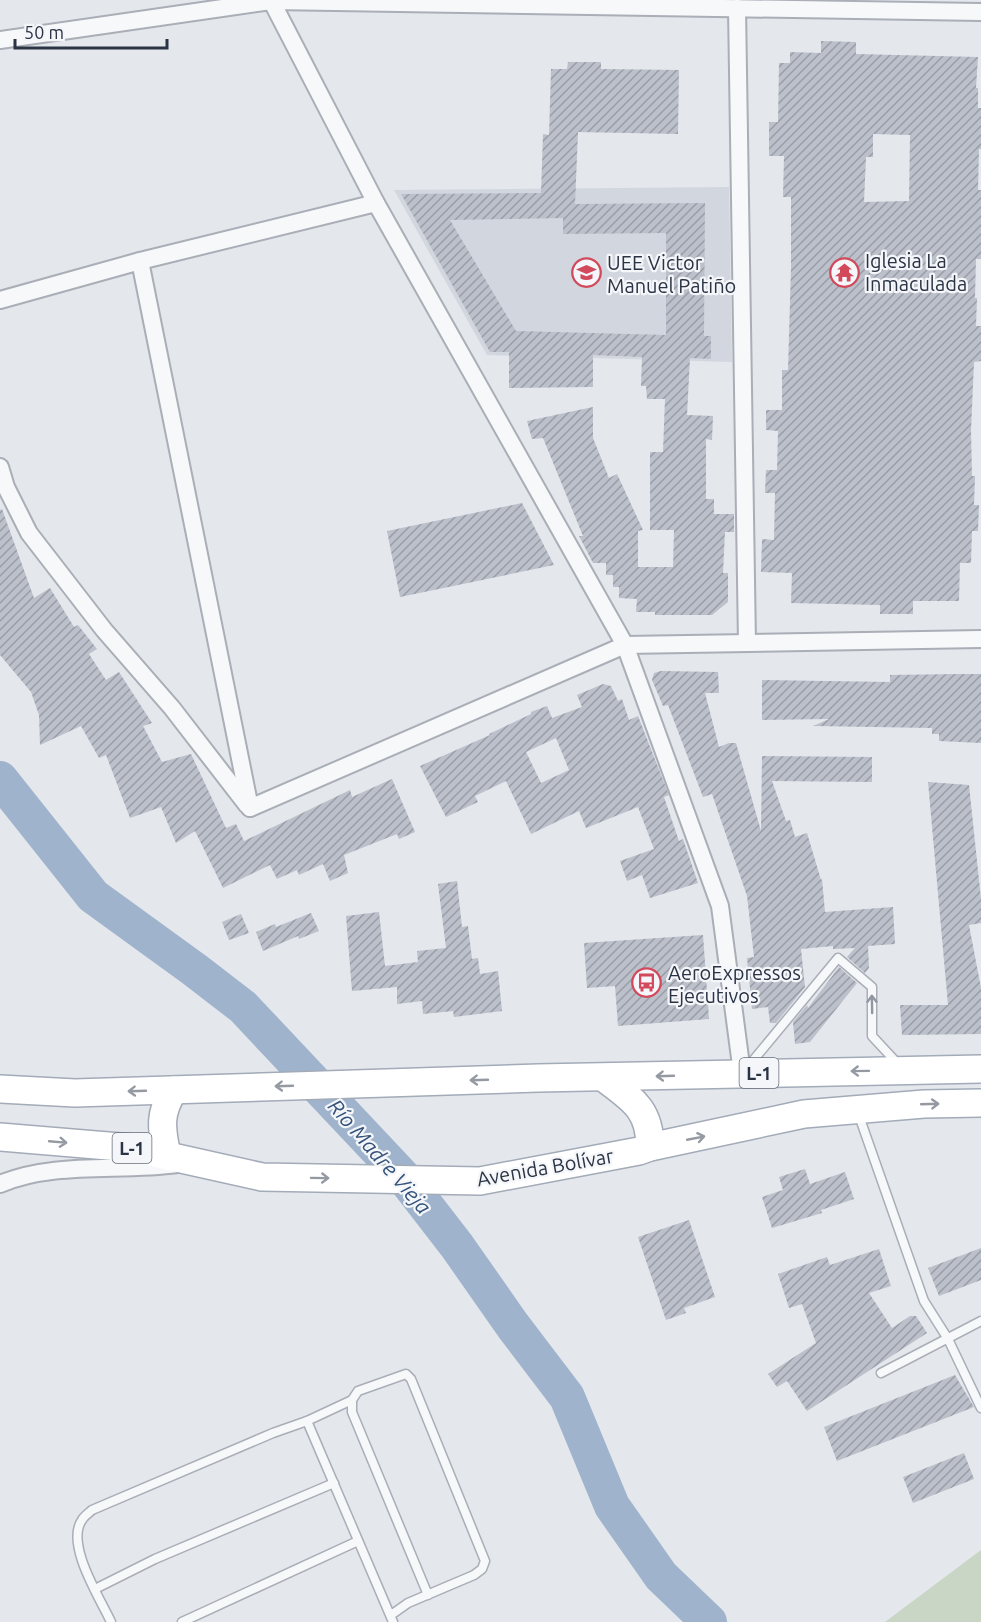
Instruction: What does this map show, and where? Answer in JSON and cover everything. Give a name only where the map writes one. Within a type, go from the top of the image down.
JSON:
[{"type":"main road","name":"L-1","points":[[0,1089],[75,1093],[538,1078],[981,1069]]},
{"type":"main road","points":[[604,1078],[633,1100],[644,1116],[650,1131],[645,1149]]},
{"type":"main road","points":[[167,1155],[162,1131],[162,1116],[166,1101],[174,1090]]},
{"type":"main road","name":"Avenida Bolívar","points":[[0,1137],[132,1148],[262,1177],[480,1181],[645,1149],[804,1114],[924,1104],[981,1103]]},
{"type":"street","points":[[271,1],[376,203],[625,645],[720,906],[742,1073]]},
{"type":"street","points":[[0,40],[271,1],[981,12]]},
{"type":"street","points":[[737,8],[747,643]]},
{"type":"street","points":[[0,300],[140,261],[376,203]]},
{"type":"street","points":[[140,261],[250,808]]},
{"type":"street","points":[[0,467],[6,487],[29,533],[104,630],[172,708],[250,808]]},
{"type":"street","points":[[250,808],[625,645],[981,639]]},
{"type":"street","points":[[0,1184],[19,1176],[78,1168],[148,1168],[198,1161]]},
{"type":"lane","points":[[742,1073],[838,958],[872,987],[872,1036],[904,1071]]},
{"type":"lane","points":[[857,1110],[924,1301],[948,1339],[981,1408]]},
{"type":"lane","points":[[881,1373],[981,1321]]},
{"type":"lane","points":[[111,1622],[78,1551],[77,1536],[81,1521],[92,1510],[273,1433],[307,1421],[352,1400],[358,1391],[406,1374],[411,1379],[482,1550],[485,1561],[482,1569],[474,1575],[408,1603],[392,1619],[307,1421]]},
{"type":"lane","points":[[352,1400],[352,1412],[428,1595]]},
{"type":"lane","points":[[95,1589],[155,1559],[334,1483]]},
{"type":"lane","points":[[182,1622],[358,1540]]},
{"type":"shaded area","name":"UEE Victor Manuel Patiño","points":[[729,187],[732,362],[487,355],[394,190]]},
{"type":"green space","points":[[981,1550],[981,1622],[885,1622]]},
{"type":"building","points":[[821,41],[856,42],[856,54],[978,57],[976,88],[978,88],[978,108],[981,108],[978,190],[981,190],[981,259],[976,259],[975,298],[977,298],[976,326],[981,326],[981,361],[974,362],[971,431],[972,476],[975,476],[974,505],[979,505],[978,531],[972,531],[971,563],[960,563],[959,601],[913,601],[913,614],[880,614],[880,605],[791,603],[792,573],[761,572],[762,539],[774,540],[775,493],[765,493],[766,470],[777,470],[778,431],[766,430],[766,410],[782,410],[782,370],[788,370],[791,267],[791,197],[783,197],[784,156],[769,156],[769,122],[778,122],[779,63],[790,63],[790,52],[821,53]],"holes":[[[873,134],[910,135],[909,201],[864,202],[866,157],[873,157]]]},
{"type":"building","points":[[568,62],[601,62],[601,69],[679,70],[678,134],[578,132],[575,204],[705,203],[704,336],[711,336],[711,359],[690,358],[687,415],[713,416],[712,440],[706,439],[706,499],[714,499],[714,514],[734,514],[734,532],[725,532],[723,573],[728,573],[728,602],[712,615],[655,615],[655,612],[636,612],[637,599],[619,598],[619,587],[613,587],[613,575],[606,575],[606,563],[593,563],[579,536],[583,536],[543,438],[532,439],[527,421],[593,407],[593,438],[609,478],[617,474],[643,530],[638,531],[638,567],[673,567],[674,530],[650,530],[650,452],[663,452],[665,399],[647,399],[646,386],[641,386],[642,357],[593,355],[593,387],[509,388],[509,352],[490,352],[401,194],[541,193],[543,134],[549,135],[551,69],[567,69]],"holes":[[[563,218],[563,234],[666,233],[666,335],[516,331],[450,220]]]},
{"type":"building","points":[[522,503],[554,565],[400,597],[387,531]]},
{"type":"building","points":[[2,509],[34,598],[50,588],[74,627],[78,625],[97,649],[89,654],[106,680],[119,672],[152,723],[143,726],[162,762],[191,754],[226,828],[236,824],[244,841],[350,790],[352,797],[392,779],[415,832],[399,839],[397,834],[344,855],[348,873],[330,881],[323,864],[299,875],[297,870],[277,879],[270,865],[223,888],[195,831],[176,843],[161,807],[130,818],[106,755],[99,758],[81,726],[40,745],[39,715],[31,692],[0,655],[0,510]]},
{"type":"building","points":[[661,671],[718,672],[719,693],[705,693],[719,747],[736,743],[761,831],[762,756],[872,757],[872,782],[772,781],[786,821],[790,820],[795,837],[807,833],[822,879],[825,912],[893,907],[895,944],[868,946],[869,968],[865,973],[847,957],[855,948],[833,949],[833,946],[801,949],[805,987],[776,1023],[770,1023],[768,1007],[752,1009],[747,958],[754,957],[747,896],[712,794],[703,797],[668,705],[663,706],[652,680],[654,673]]},
{"type":"building","points":[[981,674],[981,743],[939,741],[939,734],[932,734],[932,728],[813,726],[829,719],[762,720],[762,680],[890,682],[890,675]]},
{"type":"building","points":[[603,684],[611,686],[618,701],[622,699],[629,720],[638,716],[669,795],[664,797],[679,841],[683,839],[698,883],[650,898],[642,875],[627,881],[620,861],[654,849],[638,807],[586,828],[579,811],[531,834],[506,781],[475,796],[478,802],[446,817],[420,766],[490,735],[531,712],[547,706],[552,718],[582,707],[577,695]],"holes":[[[556,738],[569,770],[541,783],[526,752]]]},
{"type":"building","points":[[928,782],[969,785],[981,899],[981,923],[969,925],[981,988],[981,1034],[902,1035],[900,1005],[948,1005]]},
{"type":"building","points":[[457,881],[462,927],[468,926],[472,959],[478,958],[480,974],[498,971],[502,1011],[454,1017],[453,1011],[423,1014],[422,1001],[397,1004],[397,987],[352,991],[346,916],[379,912],[385,966],[418,962],[417,951],[446,948],[438,884]]},
{"type":"building","points":[[311,913],[319,931],[299,939],[298,936],[263,951],[256,932],[275,924],[276,927]]},
{"type":"building","points":[[241,914],[249,933],[229,940],[222,922]]},
{"type":"building","points":[[703,935],[709,1019],[618,1026],[615,986],[587,988],[584,943]]},
{"type":"building","points":[[839,967],[857,983],[810,1042],[795,1044],[793,1022],[807,1005],[808,1008]]},
{"type":"building","points":[[805,1169],[810,1184],[845,1172],[854,1199],[821,1210],[822,1213],[772,1228],[762,1197],[783,1190],[779,1177]]},
{"type":"building","points":[[689,1220],[715,1297],[684,1308],[686,1313],[666,1320],[638,1237]]},
{"type":"building","points":[[981,1248],[981,1280],[939,1296],[928,1268]]},
{"type":"building","points":[[879,1249],[891,1286],[869,1293],[892,1328],[910,1316],[916,1316],[927,1333],[807,1411],[787,1381],[777,1387],[768,1374],[816,1343],[802,1304],[789,1308],[778,1274],[827,1257],[830,1265]]},
{"type":"building","points":[[955,1375],[974,1407],[837,1461],[824,1427]]},
{"type":"building","points":[[964,1453],[974,1479],[913,1503],[903,1477]]},
{"type":"waterway","name":"Río Madre Vieja","points":[[0,779],[93,896],[243,1007],[406,1180],[567,1397],[612,1506],[661,1576],[709,1622]]},
{"type":"place","name":"Iglesia La Inmaculada","points":[[844,272]]},
{"type":"place","name":"UEE Victor Manuel Patiño","points":[[586,273]]},
{"type":"place","name":"AeroExpressos Ejecutivos","points":[[647,983]]}]
